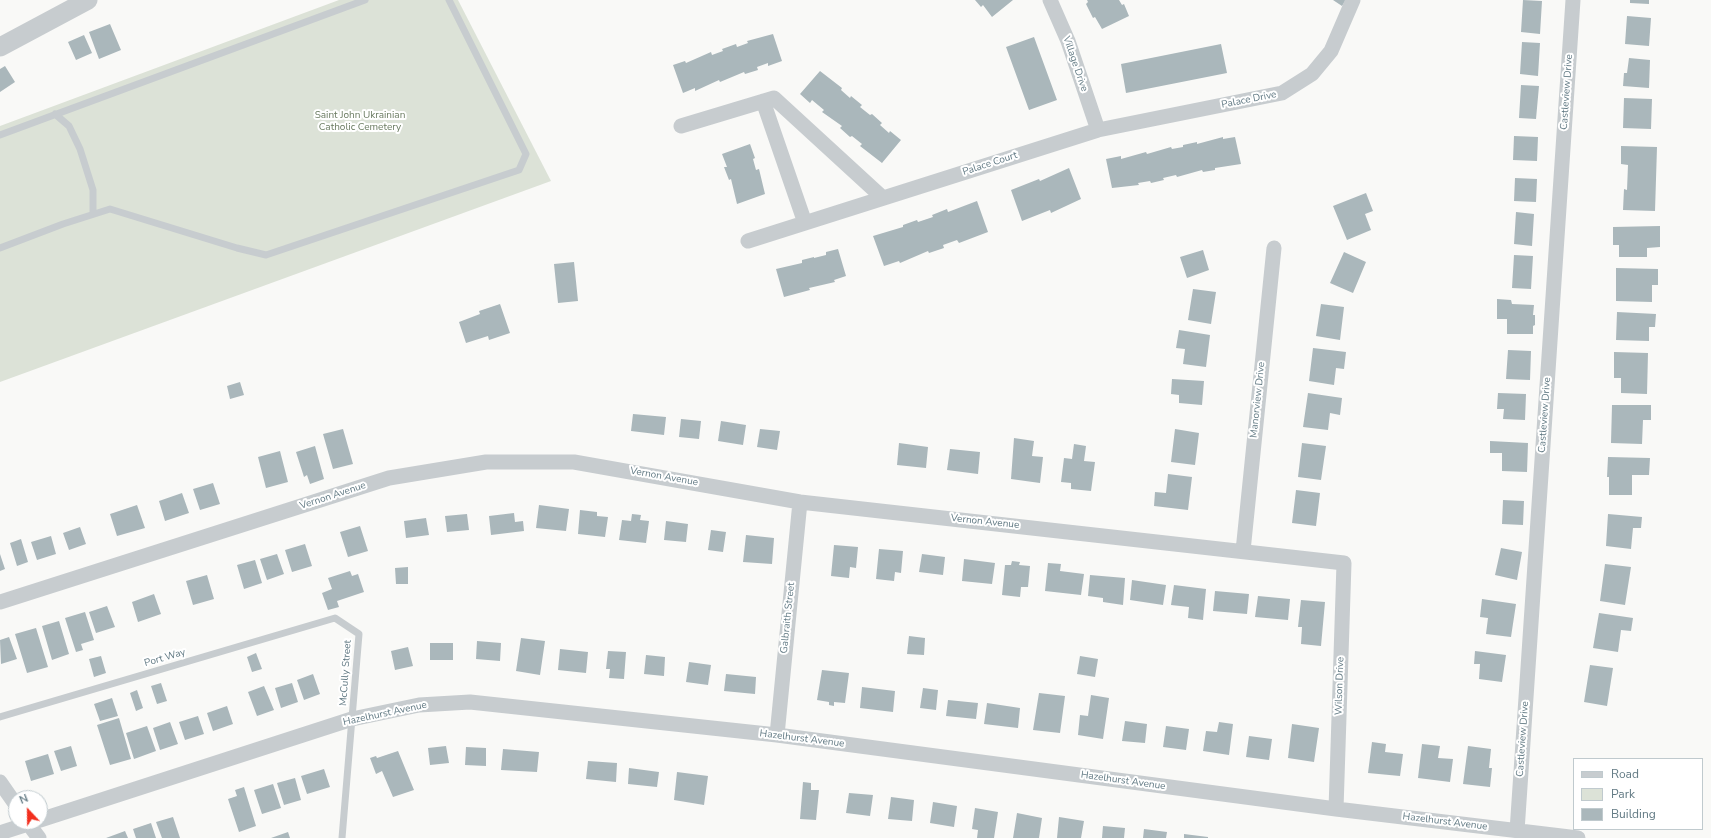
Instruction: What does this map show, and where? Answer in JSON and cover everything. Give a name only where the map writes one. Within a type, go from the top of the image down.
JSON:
[{"type":"street","points":[[0,47],[88,0]]},
{"type":"street","name":"Village Drive","points":[[1050,0],[1068,41],[1098,130]]},
{"type":"street","name":"Palace Drive","points":[[1098,130],[1282,93],[1312,74],[1331,51],[1353,0]]},
{"type":"street","name":"Castleview Drive","points":[[1517,831],[1573,0]]},
{"type":"street","points":[[681,126],[774,98],[883,198]]},
{"type":"street","points":[[764,101],[805,223]]},
{"type":"street","name":"Palace Court","points":[[748,241],[1098,130]]},
{"type":"street","name":"Manorview Drive","points":[[1243,551],[1274,248]]},
{"type":"street","name":"Vernon Avenue","points":[[0,602],[389,478],[486,462],[574,462],[800,502],[1344,563]]},
{"type":"street","name":"Galbraith Street","points":[[776,735],[800,502]]},
{"type":"street","name":"Wilson Drive","points":[[1336,809],[1344,563]]},
{"type":"street","name":"Hazelhurst Avenue","points":[[48,817],[352,719],[419,705],[470,702],[776,735],[1336,809],[1578,838]]},
{"type":"street","points":[[0,782],[8,794]]},
{"type":"lane","points":[[0,135],[365,0]]},
{"type":"lane","points":[[0,248],[63,224],[110,209],[237,248],[266,255],[519,170],[526,154],[449,0]]},
{"type":"lane","points":[[55,114],[69,126],[80,149],[93,190],[94,214]]},
{"type":"lane","name":"Port Way","points":[[0,717],[335,618]]},
{"type":"lane","name":"McCully Street","points":[[335,618],[359,634],[342,838]]},
{"type":"green space","name":"Saint John Ukrainian Catholic Cemetery","points":[[339,0],[458,0],[551,181],[0,382],[0,126]]},
{"type":"building","points":[[975,0],[1013,0],[992,17],[983,5],[981,7]]},
{"type":"building","points":[[1087,0],[1119,0],[1122,5],[1124,4],[1129,16],[1102,29],[1095,17],[1093,18],[1086,4],[1088,2]]},
{"type":"building","points":[[1333,0],[1346,0],[1342,6]]},
{"type":"building","points":[[1523,0],[1542,1],[1540,34],[1521,32]]},
{"type":"building","points":[[1630,0],[1649,0],[1649,4],[1630,3]]},
{"type":"building","points":[[1627,16],[1651,18],[1649,46],[1625,44]]},
{"type":"building","points":[[110,24],[121,50],[99,59],[89,32]]},
{"type":"building","points":[[773,34],[782,61],[768,66],[768,63],[757,67],[758,70],[745,74],[744,72],[720,82],[719,80],[695,91],[695,88],[683,93],[673,65],[685,61],[686,63],[711,52],[712,55],[723,51],[722,49],[736,44],[737,47],[748,43],[747,41]]},
{"type":"building","points":[[84,35],[92,53],[76,60],[68,42]]},
{"type":"building","points":[[1034,37],[1057,100],[1029,110],[1006,47]]},
{"type":"building","points":[[1522,42],[1540,43],[1538,76],[1520,74]]},
{"type":"building","points":[[1221,44],[1227,73],[1126,93],[1121,64]]},
{"type":"building","points":[[1629,58],[1650,60],[1649,88],[1623,86],[1624,73],[1627,73]]},
{"type":"building","points":[[5,66],[15,82],[0,92],[0,69]]},
{"type":"building","points":[[820,71],[842,88],[841,90],[850,98],[851,96],[862,105],[860,107],[870,115],[872,114],[882,123],[880,125],[889,133],[890,131],[901,140],[882,163],[860,146],[862,144],[852,136],[850,137],[840,128],[842,126],[822,112],[824,110],[812,100],[810,103],[800,94]]},
{"type":"building","points":[[1521,85],[1539,86],[1536,119],[1519,118]]},
{"type":"building","points":[[1624,98],[1652,99],[1651,129],[1623,128]]},
{"type":"building","points":[[1514,136],[1538,137],[1537,161],[1513,160]]},
{"type":"building","points":[[1223,137],[1223,139],[1235,137],[1241,164],[1215,168],[1215,170],[1203,172],[1202,170],[1177,177],[1176,175],[1151,183],[1150,181],[1138,183],[1139,185],[1112,188],[1106,159],[1121,156],[1121,159],[1146,152],[1147,154],[1171,147],[1172,149],[1183,147],[1183,145],[1197,142],[1197,144]]},
{"type":"building","points":[[750,144],[755,158],[753,159],[756,170],[759,169],[765,194],[737,204],[731,179],[729,180],[724,167],[727,167],[722,154]]},
{"type":"building","points":[[1621,146],[1657,147],[1655,211],[1623,210],[1624,189],[1627,190],[1628,165],[1621,164]]},
{"type":"building","points":[[1069,168],[1081,199],[1051,213],[1050,210],[1022,221],[1011,190],[1039,179],[1040,181]]},
{"type":"building","points":[[1515,178],[1537,179],[1536,202],[1514,201]]},
{"type":"building","points":[[1366,193],[1373,211],[1365,214],[1371,230],[1347,240],[1333,206]]},
{"type":"building","points":[[977,201],[988,232],[959,243],[957,240],[943,245],[944,248],[929,253],[928,251],[900,263],[899,261],[884,266],[873,236],[903,227],[903,225],[917,220],[918,222],[933,217],[932,215],[947,209],[948,212]]},
{"type":"building","points":[[1516,212],[1534,214],[1532,246],[1514,244]]},
{"type":"building","points":[[1660,226],[1660,247],[1647,248],[1647,257],[1619,257],[1619,245],[1613,245],[1613,227]]},
{"type":"building","points":[[838,249],[846,276],[834,280],[835,282],[809,288],[810,290],[784,297],[776,269],[802,263],[802,260],[826,255],[826,252]]},
{"type":"building","points":[[1203,250],[1209,270],[1187,278],[1180,257]]},
{"type":"building","points":[[1344,252],[1366,262],[1353,293],[1330,283]]},
{"type":"building","points":[[1514,255],[1533,256],[1531,289],[1512,288]]},
{"type":"building","points":[[574,262],[578,301],[558,303],[554,264]]},
{"type":"building","points":[[1616,268],[1658,269],[1658,285],[1652,285],[1652,302],[1616,301]]},
{"type":"building","points":[[1193,289],[1216,292],[1211,324],[1188,320]]},
{"type":"building","points":[[1497,299],[1511,300],[1512,304],[1534,305],[1533,315],[1535,315],[1535,325],[1533,326],[1533,334],[1507,334],[1507,319],[1497,319]]},
{"type":"building","points":[[500,304],[510,333],[489,340],[488,336],[466,343],[459,322],[480,314],[479,311]]},
{"type":"building","points":[[1321,304],[1344,307],[1340,340],[1316,336]]},
{"type":"building","points":[[1617,312],[1656,314],[1655,327],[1649,327],[1649,341],[1616,340]]},
{"type":"building","points":[[1179,330],[1210,335],[1206,367],[1183,364],[1185,349],[1176,348]]},
{"type":"building","points":[[1313,348],[1346,352],[1344,369],[1336,368],[1334,385],[1309,381]]},
{"type":"building","points":[[1508,350],[1531,351],[1530,380],[1506,379]]},
{"type":"building","points":[[1614,352],[1648,353],[1647,394],[1621,393],[1621,378],[1614,378]]},
{"type":"building","points":[[1172,379],[1204,381],[1202,405],[1179,403],[1179,395],[1171,394]]},
{"type":"building","points":[[240,382],[244,395],[230,399],[227,386]]},
{"type":"building","points":[[1308,393],[1342,398],[1340,415],[1330,413],[1328,430],[1303,427]]},
{"type":"building","points":[[1498,393],[1526,394],[1525,420],[1503,419],[1504,409],[1497,409]]},
{"type":"building","points":[[1612,405],[1651,405],[1651,420],[1643,420],[1642,444],[1611,443]]},
{"type":"building","points":[[633,414],[666,417],[664,435],[631,431]]},
{"type":"building","points":[[681,419],[701,421],[699,439],[679,437]]},
{"type":"building","points":[[721,421],[746,425],[743,445],[718,441]]},
{"type":"building","points":[[343,429],[353,464],[333,469],[323,434]]},
{"type":"building","points":[[760,429],[780,431],[777,450],[757,447]]},
{"type":"building","points":[[1175,429],[1199,433],[1195,465],[1171,462]]},
{"type":"building","points":[[1014,438],[1034,441],[1032,456],[1043,457],[1040,483],[1011,479]]},
{"type":"building","points":[[1490,441],[1528,443],[1527,472],[1502,471],[1502,453],[1490,453]]},
{"type":"building","points":[[899,443],[928,447],[926,468],[897,465]]},
{"type":"building","points":[[1302,443],[1326,446],[1321,480],[1298,477]]},
{"type":"building","points":[[1074,444],[1086,446],[1084,461],[1095,462],[1091,491],[1071,489],[1071,483],[1061,482],[1064,458],[1072,459]]},
{"type":"building","points":[[315,446],[324,479],[310,484],[307,475],[304,477],[296,452]]},
{"type":"building","points":[[950,449],[980,452],[978,474],[947,470]]},
{"type":"building","points":[[280,451],[288,482],[266,488],[258,457]]},
{"type":"building","points":[[1608,457],[1650,458],[1649,475],[1632,475],[1632,495],[1609,495],[1609,477],[1607,477]]},
{"type":"building","points":[[1168,474],[1192,477],[1188,510],[1154,506],[1155,492],[1166,493]]},
{"type":"building","points":[[213,483],[220,504],[200,510],[193,489]]},
{"type":"building","points":[[1296,490],[1320,493],[1316,526],[1292,523]]},
{"type":"building","points":[[182,493],[189,513],[165,521],[159,501]]},
{"type":"building","points":[[1503,500],[1524,501],[1523,525],[1502,524]]},
{"type":"building","points":[[137,505],[145,528],[117,536],[110,514]]},
{"type":"building","points":[[539,505],[569,509],[566,531],[536,528]]},
{"type":"building","points":[[580,510],[597,512],[597,516],[608,517],[605,537],[578,534]]},
{"type":"building","points":[[514,513],[515,522],[523,521],[524,531],[491,535],[489,516]]},
{"type":"building","points":[[467,514],[469,530],[447,532],[445,516]]},
{"type":"building","points":[[632,514],[641,515],[640,520],[649,521],[646,543],[619,540],[622,520],[631,521]]},
{"type":"building","points":[[1608,514],[1642,517],[1641,528],[1633,528],[1631,549],[1606,546]]},
{"type":"building","points":[[426,518],[429,535],[406,538],[404,521]]},
{"type":"building","points":[[666,521],[688,524],[686,542],[664,540]]},
{"type":"building","points":[[360,526],[368,551],[348,557],[340,532]]},
{"type":"building","points":[[80,527],[86,544],[69,550],[63,533]]},
{"type":"building","points":[[711,530],[726,532],[723,552],[708,550]]},
{"type":"building","points":[[746,535],[774,538],[772,564],[743,562]]},
{"type":"building","points":[[51,536],[56,554],[37,560],[31,542]]},
{"type":"building","points":[[21,539],[28,562],[17,566],[10,543]]},
{"type":"building","points":[[305,544],[312,566],[292,572],[285,550]]},
{"type":"building","points":[[834,545],[858,547],[856,568],[850,567],[849,578],[831,576]]},
{"type":"building","points":[[1501,548],[1522,552],[1517,580],[1495,575]]},
{"type":"building","points":[[879,549],[903,551],[901,573],[895,572],[894,581],[876,579]]},
{"type":"building","points":[[0,554],[5,569],[0,571]]},
{"type":"building","points":[[277,554],[284,574],[267,580],[260,559]]},
{"type":"building","points":[[922,554],[945,557],[943,575],[919,572]]},
{"type":"building","points":[[964,559],[995,563],[992,584],[962,581]]},
{"type":"building","points":[[255,560],[262,583],[244,589],[237,565]]},
{"type":"building","points":[[1012,561],[1020,562],[1019,565],[1030,566],[1028,587],[1021,587],[1020,597],[1002,595],[1005,565],[1011,565]]},
{"type":"building","points":[[1048,563],[1061,564],[1060,571],[1084,574],[1081,595],[1045,591]]},
{"type":"building","points":[[1605,564],[1631,567],[1625,605],[1600,601]]},
{"type":"building","points":[[408,567],[408,584],[396,584],[395,568]]},
{"type":"building","points":[[350,571],[352,576],[358,574],[364,592],[337,601],[339,607],[328,610],[322,593],[332,589],[328,578]]},
{"type":"building","points":[[207,575],[214,599],[193,605],[186,581]]},
{"type":"building","points":[[1090,575],[1125,578],[1123,605],[1103,602],[1103,598],[1088,596]]},
{"type":"building","points":[[1132,580],[1166,585],[1163,605],[1130,600]]},
{"type":"building","points":[[1174,585],[1206,589],[1203,620],[1188,618],[1189,607],[1171,605]]},
{"type":"building","points":[[1215,591],[1249,594],[1247,614],[1213,611]]},
{"type":"building","points":[[154,594],[161,614],[138,622],[132,602]]},
{"type":"building","points":[[1258,596],[1290,599],[1288,620],[1255,617]]},
{"type":"building","points":[[1482,599],[1516,604],[1511,637],[1486,634],[1488,618],[1480,617]]},
{"type":"building","points":[[1301,600],[1325,602],[1321,646],[1301,644],[1302,627],[1298,627]]},
{"type":"building","points":[[107,606],[115,627],[96,633],[89,612]]},
{"type":"building","points":[[85,612],[94,640],[81,644],[83,650],[76,652],[65,618]]},
{"type":"building","points":[[1599,613],[1633,618],[1631,631],[1621,630],[1618,652],[1593,648]]},
{"type":"building","points":[[59,621],[69,654],[52,660],[42,626]]},
{"type":"building","points":[[36,628],[48,667],[27,673],[15,634]]},
{"type":"building","points":[[909,636],[925,638],[924,655],[907,654]]},
{"type":"building","points":[[9,637],[17,659],[1,664],[0,640]]},
{"type":"building","points":[[521,638],[545,641],[540,675],[516,671]]},
{"type":"building","points":[[477,641],[501,643],[500,661],[476,659]]},
{"type":"building","points":[[430,643],[453,643],[453,660],[430,660]]},
{"type":"building","points":[[408,647],[413,666],[395,670],[391,651]]},
{"type":"building","points":[[560,649],[588,652],[586,673],[558,670]]},
{"type":"building","points":[[608,651],[626,652],[624,679],[609,678],[610,669],[606,669]]},
{"type":"building","points":[[1475,651],[1506,655],[1502,682],[1479,679],[1480,664],[1474,664]]},
{"type":"building","points":[[256,653],[262,669],[252,672],[247,657]]},
{"type":"building","points":[[646,655],[665,657],[664,676],[644,674]]},
{"type":"building","points":[[101,656],[106,673],[94,677],[89,659]]},
{"type":"building","points":[[1080,656],[1098,659],[1095,677],[1077,674]]},
{"type":"building","points":[[689,662],[711,665],[708,685],[686,682]]},
{"type":"building","points":[[1590,665],[1613,668],[1607,706],[1584,702]]},
{"type":"building","points":[[822,670],[849,673],[845,703],[834,702],[834,706],[829,705],[829,702],[817,700]]},
{"type":"building","points":[[313,674],[320,694],[304,700],[297,680]]},
{"type":"building","points":[[726,674],[756,677],[755,694],[724,691]]},
{"type":"building","points":[[161,683],[167,701],[157,704],[151,686]]},
{"type":"building","points":[[292,683],[298,702],[281,708],[275,688]]},
{"type":"building","points":[[264,686],[274,710],[257,716],[248,692]]},
{"type":"building","points":[[862,687],[895,691],[893,712],[860,708]]},
{"type":"building","points":[[923,688],[938,690],[936,710],[920,708]]},
{"type":"building","points":[[137,690],[143,708],[136,711],[130,693]]},
{"type":"building","points":[[1039,693],[1065,696],[1060,733],[1033,730]]},
{"type":"building","points":[[1091,695],[1109,698],[1103,739],[1078,735],[1080,715],[1088,716]]},
{"type":"building","points":[[112,698],[118,716],[100,721],[94,704]]},
{"type":"building","points":[[948,700],[978,703],[976,719],[946,716]]},
{"type":"building","points":[[987,703],[1020,708],[1018,728],[984,724]]},
{"type":"building","points":[[227,706],[233,724],[213,731],[207,713]]},
{"type":"building","points":[[198,716],[204,734],[185,740],[179,722]]},
{"type":"building","points":[[119,718],[131,759],[110,765],[97,725]]},
{"type":"building","points":[[1125,721],[1147,724],[1145,743],[1122,741]]},
{"type":"building","points":[[170,722],[178,744],[160,750],[153,728]]},
{"type":"building","points":[[1219,722],[1233,724],[1229,755],[1203,751],[1206,731],[1217,732]]},
{"type":"building","points":[[1292,724],[1319,728],[1314,762],[1288,758]]},
{"type":"building","points":[[147,726],[156,751],[134,759],[126,733]]},
{"type":"building","points":[[1166,726],[1189,729],[1186,750],[1163,747]]},
{"type":"building","points":[[1249,736],[1272,739],[1269,760],[1246,757]]},
{"type":"building","points":[[1372,742],[1386,744],[1385,752],[1403,754],[1400,776],[1368,773]]},
{"type":"building","points":[[1422,744],[1440,746],[1438,758],[1453,759],[1450,782],[1418,778]]},
{"type":"building","points":[[71,746],[77,766],[61,771],[54,751]]},
{"type":"building","points":[[446,746],[449,763],[430,765],[428,748]]},
{"type":"building","points":[[1468,746],[1491,749],[1489,768],[1492,768],[1490,787],[1463,784]]},
{"type":"building","points":[[466,747],[486,748],[486,766],[465,765]]},
{"type":"building","points":[[503,749],[539,752],[537,772],[501,770]]},
{"type":"building","points":[[398,751],[414,790],[393,797],[382,771],[376,774],[370,758],[376,756],[377,758]]},
{"type":"building","points":[[48,754],[54,774],[31,781],[25,761]]},
{"type":"building","points":[[588,761],[617,763],[616,782],[586,779]]},
{"type":"building","points":[[629,768],[659,772],[657,787],[628,784]]},
{"type":"building","points":[[324,769],[330,787],[307,794],[301,776]]},
{"type":"building","points":[[677,772],[708,776],[704,805],[674,800]]},
{"type":"building","points":[[295,778],[301,800],[284,805],[277,783]]},
{"type":"building","points":[[803,782],[811,783],[811,790],[819,790],[816,820],[800,819]]},
{"type":"building","points":[[273,784],[281,808],[262,814],[254,790]]},
{"type":"building","points":[[244,787],[256,826],[239,832],[228,799],[237,796],[235,790]]},
{"type":"building","points":[[849,793],[873,795],[870,816],[846,813]]},
{"type":"building","points":[[891,797],[914,800],[912,821],[888,819]]},
{"type":"building","points":[[933,802],[957,806],[954,827],[930,823]]},
{"type":"building","points":[[975,808],[998,812],[994,838],[977,838],[978,830],[972,829]]},
{"type":"building","points":[[1017,813],[1042,818],[1039,838],[1013,838]]},
{"type":"building","points":[[173,817],[180,838],[162,838],[156,822]]},
{"type":"building","points":[[1059,817],[1084,821],[1081,838],[1057,838]]},
{"type":"building","points":[[151,823],[156,838],[136,838],[133,829]]},
{"type":"building","points":[[1103,826],[1125,828],[1124,838],[1102,838]]},
{"type":"building","points":[[1144,829],[1167,832],[1166,838],[1143,838]]},
{"type":"building","points":[[125,831],[128,838],[106,838]]},
{"type":"building","points":[[288,832],[290,838],[271,838]]},
{"type":"building","points":[[1184,834],[1208,837],[1208,838],[1184,838]]}]
